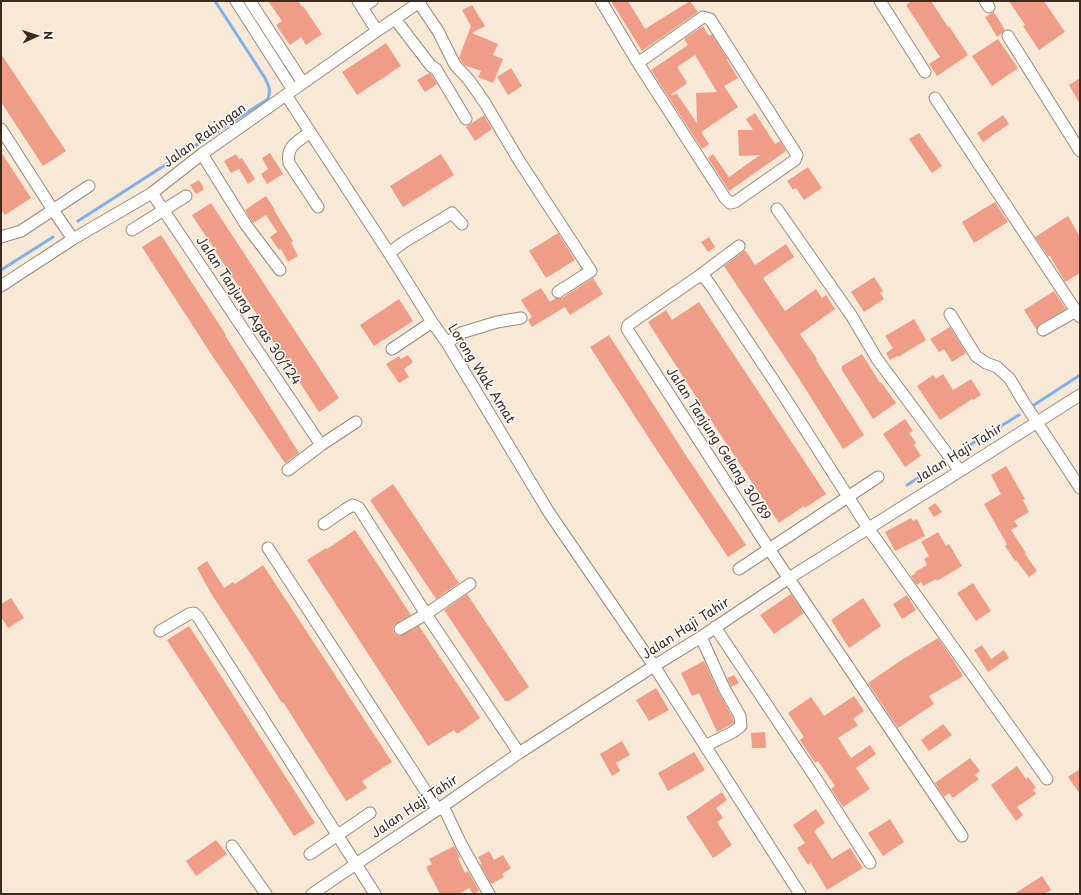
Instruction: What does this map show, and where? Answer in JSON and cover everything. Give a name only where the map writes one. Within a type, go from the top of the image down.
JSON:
[{"type":"street","name":"Lorong Wak Amat","points":[[236,1],[289,92],[310,132],[447,343],[548,511],[654,666],[800,894]]},
{"type":"street","points":[[250,1],[303,83]]},
{"type":"street","points":[[601,1],[638,63],[724,198],[730,203],[735,202],[795,160],[797,155],[710,19],[703,17],[638,63]]},
{"type":"street","points":[[880,1],[925,72]]},
{"type":"street","name":"Jalan Rabingan","points":[[1,286],[74,239],[152,192],[202,154],[289,92],[377,30],[420,2]]},
{"type":"street","points":[[420,2],[438,30],[455,64],[469,80],[485,103],[518,159],[591,271],[558,292]]},
{"type":"street","points":[[364,3],[377,30]]},
{"type":"street","points":[[395,19],[431,66],[436,68],[466,119]]},
{"type":"street","points":[[1008,36],[1080,151]]},
{"type":"street","points":[[935,98],[1078,314],[1043,330]]},
{"type":"street","points":[[1,128],[53,210],[74,239]]},
{"type":"street","points":[[310,132],[290,147],[288,155],[289,163],[318,207]]},
{"type":"street","points":[[202,154],[246,225],[280,270]]},
{"type":"street","points":[[1,237],[21,231],[89,186]]},
{"type":"street","name":"Jalan Tanjung Agas 30/124","points":[[152,192],[321,445]]},
{"type":"street","points":[[132,230],[186,196]]},
{"type":"street","points":[[777,209],[851,315],[877,359],[960,471]]},
{"type":"street","points":[[389,253],[404,242],[452,213],[462,224]]},
{"type":"street","points":[[699,276],[739,246]]},
{"type":"street","points":[[699,276],[705,278],[711,286],[780,390],[868,528],[1047,779]]},
{"type":"street","name":"Jalan Tanjung Gelang 30/89","points":[[699,276],[628,325],[627,329],[769,549],[962,836]]},
{"type":"street","points":[[950,314],[976,356],[986,363],[997,367],[1010,379],[1080,488]]},
{"type":"street","points":[[447,343],[461,333],[497,322],[521,318]]},
{"type":"street","points":[[392,349],[432,322]]},
{"type":"street","name":"Jalan Haji Tahir","points":[[312,894],[519,753],[654,666],[702,637],[789,578],[1080,395]]},
{"type":"street","points":[[288,470],[321,445],[356,422]]},
{"type":"street","points":[[739,569],[878,477]]},
{"type":"street","points":[[324,524],[353,505],[359,508],[426,614],[519,753]]},
{"type":"street","points":[[268,548],[440,808],[490,894]]},
{"type":"street","points":[[400,629],[426,614],[470,584]]},
{"type":"street","points":[[160,631],[189,614],[194,614],[198,617],[375,894]]},
{"type":"street","points":[[715,628],[815,777],[870,863]]},
{"type":"street","points":[[702,637],[724,688],[740,716],[741,726],[733,732],[705,746]]},
{"type":"street","points":[[310,854],[370,812]]},
{"type":"street","points":[[232,846],[266,894]]},
{"type":"building","points":[[268,1],[298,1],[322,34],[306,45],[301,37],[290,45],[276,25],[282,21]]},
{"type":"building","points":[[611,1],[628,1],[645,29],[690,1],[698,12],[642,51]]},
{"type":"building","points":[[912,1],[931,1],[968,55],[937,76],[929,64],[940,57],[906,5]]},
{"type":"building","points":[[1009,1],[1044,1],[1065,32],[1039,50]]},
{"type":"building","points":[[472,5],[485,26],[472,33],[498,44],[493,55],[503,59],[493,83],[478,77],[481,71],[464,65],[459,58],[471,26],[462,10]]},
{"type":"building","points":[[994,12],[1005,30],[997,37],[985,17]]},
{"type":"building","points":[[703,26],[709,36],[712,34],[738,78],[724,86],[738,107],[701,132],[709,144],[702,149],[651,70],[688,45],[684,39]],"holes":[[[695,55],[717,92],[696,93],[697,123],[677,94],[670,95],[686,84],[686,81],[677,67]]]},
{"type":"building","points":[[998,39],[1018,68],[992,86],[972,56]]},
{"type":"building","points":[[386,43],[401,66],[357,95],[342,72]]},
{"type":"building","points":[[1,54],[66,151],[43,166],[1,102]]},
{"type":"building","points":[[511,68],[522,86],[508,95],[497,77]]},
{"type":"building","points":[[429,73],[437,84],[425,92],[417,80]]},
{"type":"building","points":[[1080,78],[1080,104],[1069,85]]},
{"type":"building","points":[[755,113],[775,144],[780,141],[786,151],[729,191],[708,158],[713,154],[729,177],[760,155],[739,156],[738,130],[753,130],[746,119]]},
{"type":"building","points":[[484,115],[492,129],[475,141],[466,127]]},
{"type":"building","points":[[1003,115],[1009,124],[983,142],[977,133]]},
{"type":"building","points":[[919,133],[942,166],[932,173],[909,139]]},
{"type":"building","points":[[1,152],[31,198],[5,215],[1,209]]},
{"type":"building","points":[[270,153],[283,174],[267,184],[261,174],[268,169],[262,158]]},
{"type":"building","points":[[236,154],[239,159],[242,158],[255,179],[248,184],[239,169],[231,173],[224,161]]},
{"type":"building","points":[[441,154],[454,175],[403,207],[390,186]]},
{"type":"building","points":[[808,167],[822,188],[804,200],[796,188],[793,190],[787,181]]},
{"type":"building","points":[[199,180],[203,190],[196,194],[190,185]]},
{"type":"building","points":[[266,196],[293,241],[291,243],[298,256],[288,262],[281,249],[279,250],[270,237],[277,232],[266,215],[253,223],[245,210]]},
{"type":"building","points":[[995,202],[1008,222],[974,243],[962,222]]},
{"type":"building","points":[[211,203],[339,398],[319,412],[192,215]]},
{"type":"building","points":[[1068,216],[1080,237],[1080,273],[1065,282],[1050,256],[1048,256],[1035,237]]},
{"type":"building","points":[[558,233],[575,260],[546,278],[529,251]]},
{"type":"building","points":[[161,235],[226,335],[299,453],[285,463],[211,354],[142,247]]},
{"type":"building","points":[[709,237],[715,247],[708,252],[701,242]]},
{"type":"building","points":[[786,244],[794,257],[763,278],[785,311],[816,289],[822,298],[826,295],[835,309],[800,334],[864,435],[843,449],[798,377],[724,266],[745,250],[755,265]]},
{"type":"building","points":[[874,277],[883,291],[880,293],[884,299],[864,312],[851,292]]},
{"type":"building","points":[[593,278],[603,294],[570,315],[565,307],[532,327],[528,320],[532,317],[521,300],[541,288],[550,302],[556,298],[562,298]]},
{"type":"building","points":[[1054,291],[1066,309],[1040,324],[1036,329],[1024,310]]},
{"type":"building","points":[[399,299],[413,321],[374,346],[360,325]]},
{"type":"building","points":[[699,302],[826,494],[805,508],[804,506],[779,523],[648,322],[666,310],[672,320]]},
{"type":"building","points":[[914,319],[926,340],[898,357],[897,356],[890,360],[886,353],[893,348],[885,336]]},
{"type":"building","points":[[950,327],[966,353],[952,362],[944,349],[939,352],[930,339]]},
{"type":"building","points":[[609,335],[685,454],[746,545],[728,557],[590,347]]},
{"type":"building","points":[[862,354],[880,383],[881,382],[896,403],[873,419],[842,370],[842,366]]},
{"type":"building","points":[[408,355],[413,362],[404,369],[409,377],[399,383],[386,364],[399,356],[401,359]]},
{"type":"building","points":[[943,374],[953,390],[971,379],[981,395],[973,400],[972,399],[940,420],[917,386],[933,375],[936,379]]},
{"type":"building","points":[[905,419],[913,431],[909,433],[916,443],[914,445],[921,456],[905,467],[883,434]]},
{"type":"building","points":[[1006,466],[1025,499],[1023,500],[1029,512],[1014,521],[1018,526],[1011,530],[1037,571],[1029,577],[1016,560],[1015,561],[1005,546],[1007,544],[984,504],[1001,494],[991,475]]},
{"type":"building","points":[[393,484],[459,583],[436,599],[370,500]]},
{"type":"building","points":[[935,503],[942,512],[934,517],[928,508]]},
{"type":"building","points":[[911,518],[913,521],[917,519],[925,536],[895,551],[885,532]]},
{"type":"building","points":[[355,530],[411,615],[394,625],[394,633],[400,636],[419,626],[480,718],[457,734],[454,730],[428,746],[307,560],[326,548],[327,549]]},
{"type":"building","points":[[938,532],[946,546],[949,544],[962,566],[937,581],[936,579],[923,586],[921,582],[917,585],[911,576],[927,565],[924,559],[929,556],[921,542]]},
{"type":"building","points":[[207,561],[224,588],[233,582],[235,584],[263,565],[392,762],[362,781],[367,788],[346,801],[212,595],[197,568]]},
{"type":"building","points":[[973,583],[991,611],[976,621],[957,593]]},
{"type":"building","points":[[467,594],[529,687],[509,701],[505,701],[444,610]]},
{"type":"building","points":[[791,594],[804,613],[774,634],[760,615]]},
{"type":"building","points":[[907,595],[916,610],[902,619],[893,604]]},
{"type":"building","points":[[11,598],[24,618],[8,628],[1,617],[1,604]]},
{"type":"building","points":[[863,598],[881,626],[849,648],[831,620]]},
{"type":"building","points":[[189,626],[315,823],[294,836],[167,640]]},
{"type":"building","points":[[938,638],[963,676],[929,696],[934,704],[898,728],[868,683],[900,661]]},
{"type":"building","points":[[982,645],[991,659],[1004,650],[1009,658],[988,672],[974,650]]},
{"type":"building","points":[[704,661],[733,718],[734,723],[717,732],[699,693],[692,696],[681,673]]},
{"type":"building","points":[[734,675],[739,683],[731,687],[727,678]]},
{"type":"building","points":[[656,688],[669,710],[649,721],[636,700]]},
{"type":"building","points":[[854,696],[864,711],[853,719],[858,725],[838,738],[851,758],[870,745],[876,754],[856,768],[870,789],[843,807],[831,789],[835,786],[818,761],[815,763],[800,740],[804,737],[788,713],[811,697],[824,716]]},
{"type":"building","points":[[943,724],[952,735],[929,751],[921,740]]},
{"type":"building","points":[[765,732],[766,748],[752,748],[751,733]]},
{"type":"building","points":[[622,741],[630,755],[616,763],[620,771],[612,776],[600,754]]},
{"type":"building","points":[[694,752],[705,770],[668,791],[658,773]]},
{"type":"building","points":[[970,758],[980,771],[975,775],[979,779],[953,798],[949,793],[944,797],[935,783]]},
{"type":"building","points":[[1017,766],[1026,779],[1028,777],[1036,788],[1033,790],[1036,794],[1017,807],[1023,815],[1016,821],[991,785]]},
{"type":"building","points":[[1080,769],[1080,794],[1068,777]]},
{"type":"building","points":[[722,792],[727,800],[716,808],[723,818],[717,822],[732,845],[713,858],[686,817]]},
{"type":"building","points":[[816,809],[825,823],[814,831],[832,859],[850,848],[863,868],[827,890],[811,863],[808,865],[797,848],[805,843],[793,825]]},
{"type":"building","points":[[890,819],[904,842],[883,856],[868,833]]},
{"type":"building","points":[[216,840],[227,854],[196,876],[186,861]]},
{"type":"building","points":[[454,846],[460,857],[458,858],[465,873],[468,871],[479,891],[474,894],[469,888],[459,894],[440,894],[426,867],[432,864],[429,859]]},
{"type":"building","points":[[489,851],[494,860],[503,855],[511,868],[502,874],[504,877],[491,884],[480,864],[482,864],[478,857]]},
{"type":"building","points":[[1042,876],[1051,890],[1044,894],[1014,894]]},
{"type":"waterway","points":[[78,221],[268,99],[268,83],[215,1]]},
{"type":"waterway","points":[[1,270],[53,237]]},
{"type":"waterway","points":[[1034,405],[1080,375]]},
{"type":"waterway","points":[[960,451],[1019,415]]},
{"type":"waterway","points":[[907,485],[941,464]]}]
